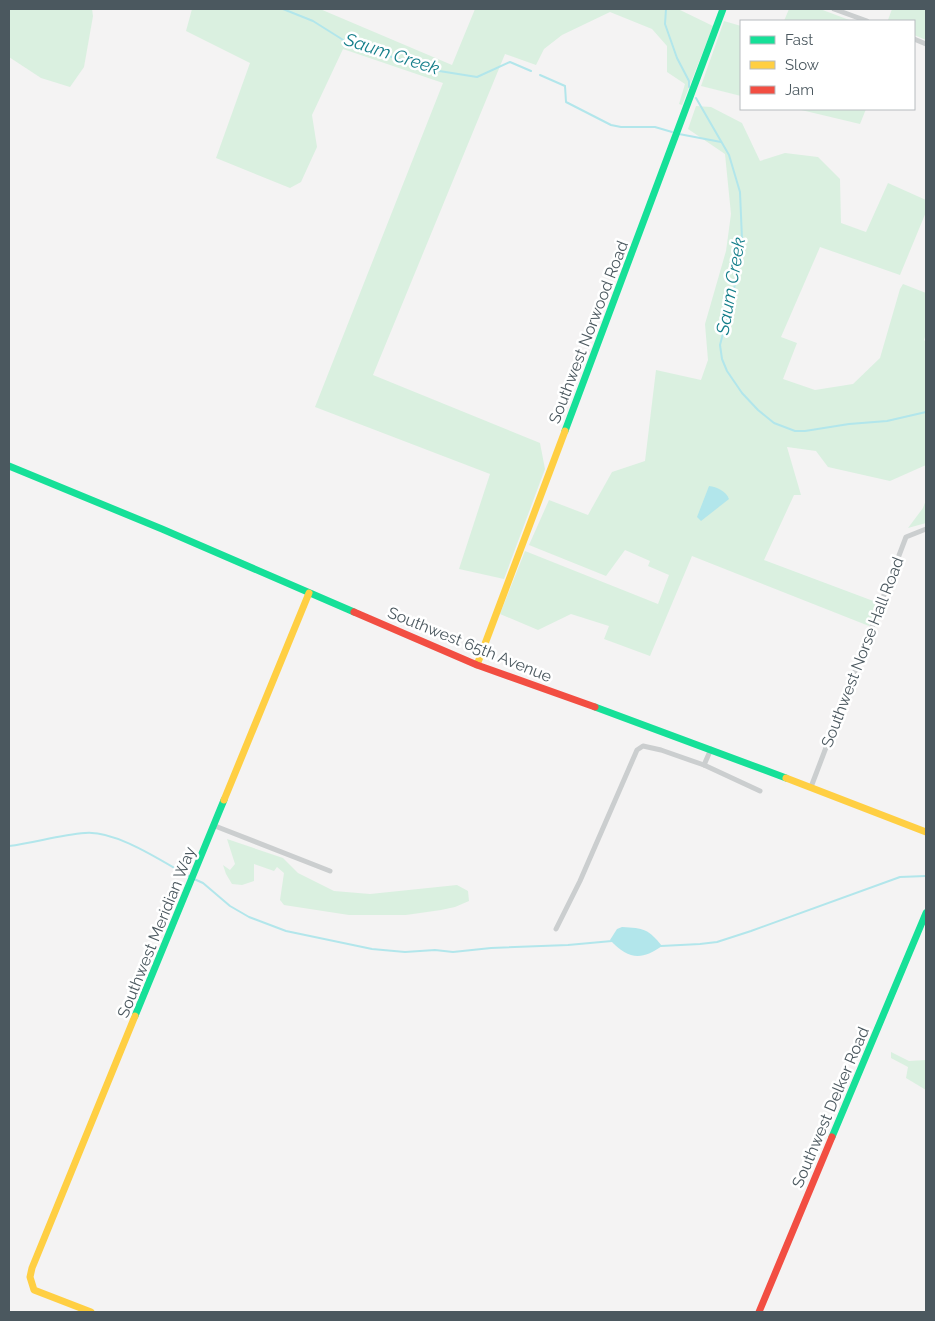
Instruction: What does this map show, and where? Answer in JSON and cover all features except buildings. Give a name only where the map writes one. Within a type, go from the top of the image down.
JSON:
[{"type":"street","name":"Southwest Norwood Road","points":[[477,664],[723,9]]},
{"type":"street","points":[[834,9],[864,20]]},
{"type":"street","name":"Southwest 65th Avenue","points":[[9,466],[162,529],[477,664],[711,749],[926,832]]},
{"type":"street","name":"Southwest Norse Hall Road","points":[[810,787],[906,537],[926,529]]},
{"type":"street","name":"Southwest Meridian Way","points":[[91,1312],[34,1290],[30,1282],[30,1273],[309,593]]},
{"type":"street","points":[[556,929],[580,881],[637,750],[643,746],[650,746],[704,765],[760,791]]},
{"type":"street","points":[[704,765],[711,749]]},
{"type":"street","points":[[214,826],[330,871]]},
{"type":"street","name":"Southwest Delker Road","points":[[759,1312],[926,913]]},
{"type":"green space","points":[[9,9],[92,9],[93,16],[84,67],[70,87],[41,78],[9,57]]},
{"type":"green space","points":[[192,9],[320,9],[452,65],[475,9],[678,9],[713,26],[682,105],[679,104],[685,84],[667,72],[667,46],[652,29],[610,12],[562,35],[544,49],[536,65],[505,54],[373,375],[540,443],[545,469],[504,579],[459,569],[490,474],[315,407],[443,83],[343,49],[312,115],[317,147],[301,182],[290,188],[216,158],[250,63],[186,31]]},
{"type":"green space","points":[[789,9],[820,9],[849,20],[784,20]]},
{"type":"green space","points":[[892,9],[926,9],[926,40],[915,35],[915,20],[888,20]]},
{"type":"green space","points":[[724,21],[740,26],[740,96],[701,86]]},
{"type":"green space","points":[[696,106],[711,107],[742,123],[760,161],[785,153],[818,157],[840,179],[841,223],[866,232],[888,183],[926,200],[926,212],[900,275],[820,247],[781,337],[797,343],[783,379],[815,390],[853,384],[880,358],[903,284],[926,293],[926,334],[924,340],[926,342],[926,465],[890,481],[828,467],[816,451],[787,447],[801,495],[794,495],[764,560],[876,602],[869,626],[692,556],[650,656],[604,639],[609,626],[571,614],[538,630],[500,614],[525,551],[658,604],[669,575],[648,566],[650,561],[625,550],[606,576],[529,545],[549,500],[588,515],[612,472],[645,461],[656,370],[701,380],[708,360],[705,324],[726,251],[731,214],[725,154],[688,129]]},
{"type":"green space","points":[[801,110],[866,110],[860,124]]},
{"type":"green space","points":[[926,500],[926,523],[908,528],[923,508]]},
{"type":"green space","points":[[227,839],[283,858],[298,873],[334,891],[370,894],[457,885],[468,891],[469,901],[455,907],[406,915],[349,915],[284,905],[280,900],[284,873],[277,867],[274,871],[254,864],[254,881],[242,885],[232,884],[223,865],[230,870],[235,864]]},
{"type":"green space","points":[[891,1052],[909,1061],[926,1060],[926,1090],[906,1078],[908,1067],[891,1058]]},
{"type":"water","points":[[709,486],[721,490],[729,499],[701,521],[697,517]]},
{"type":"water","points":[[622,927],[645,930],[662,946],[641,956],[629,954],[610,940],[617,929]]},
{"type":"waterway","name":"Saum Creek","points":[[283,9],[313,21],[348,43],[433,70],[477,77],[510,62],[531,71]]},
{"type":"waterway","points":[[666,9],[665,24],[677,58],[689,81],[689,87]]},
{"type":"waterway","name":"Saum Creek","points":[[540,75],[565,86],[566,102],[611,125],[621,127],[655,127],[672,132]]},
{"type":"waterway","name":"Saum Creek","points":[[696,98],[729,155],[740,192],[742,239],[737,256],[737,271],[733,295],[720,345],[722,359],[727,371],[742,393],[774,423],[795,431],[887,421],[926,412]]},
{"type":"waterway","name":"Saum Creek","points":[[679,134],[721,142]]},
{"type":"waterway","points":[[9,846],[75,834],[97,833],[111,836],[139,848],[190,877]]},
{"type":"waterway","points":[[661,946],[717,942],[900,877],[926,876]]},
{"type":"waterway","points":[[194,879],[203,883],[230,906],[249,917],[286,931],[372,949],[405,952],[435,950],[453,952],[612,941]]},
{"type":"traffic: fast","points":[[565,431],[723,9]]},
{"type":"traffic: fast","points":[[9,466],[162,529],[354,612]]},
{"type":"traffic: fast","points":[[595,707],[786,778]]},
{"type":"traffic: fast","points":[[135,1016],[224,800]]},
{"type":"traffic: fast","points":[[832,1137],[926,913]]},
{"type":"traffic: slow","points":[[477,665],[565,431]]},
{"type":"traffic: slow","points":[[224,800],[309,593]]},
{"type":"traffic: slow","points":[[786,778],[926,832]]},
{"type":"traffic: slow","points":[[91,1312],[34,1290],[30,1277],[32,1268],[135,1016]]},
{"type":"traffic: jam","points":[[354,612],[477,665],[595,707]]},
{"type":"traffic: jam","points":[[759,1312],[832,1137]]}]
